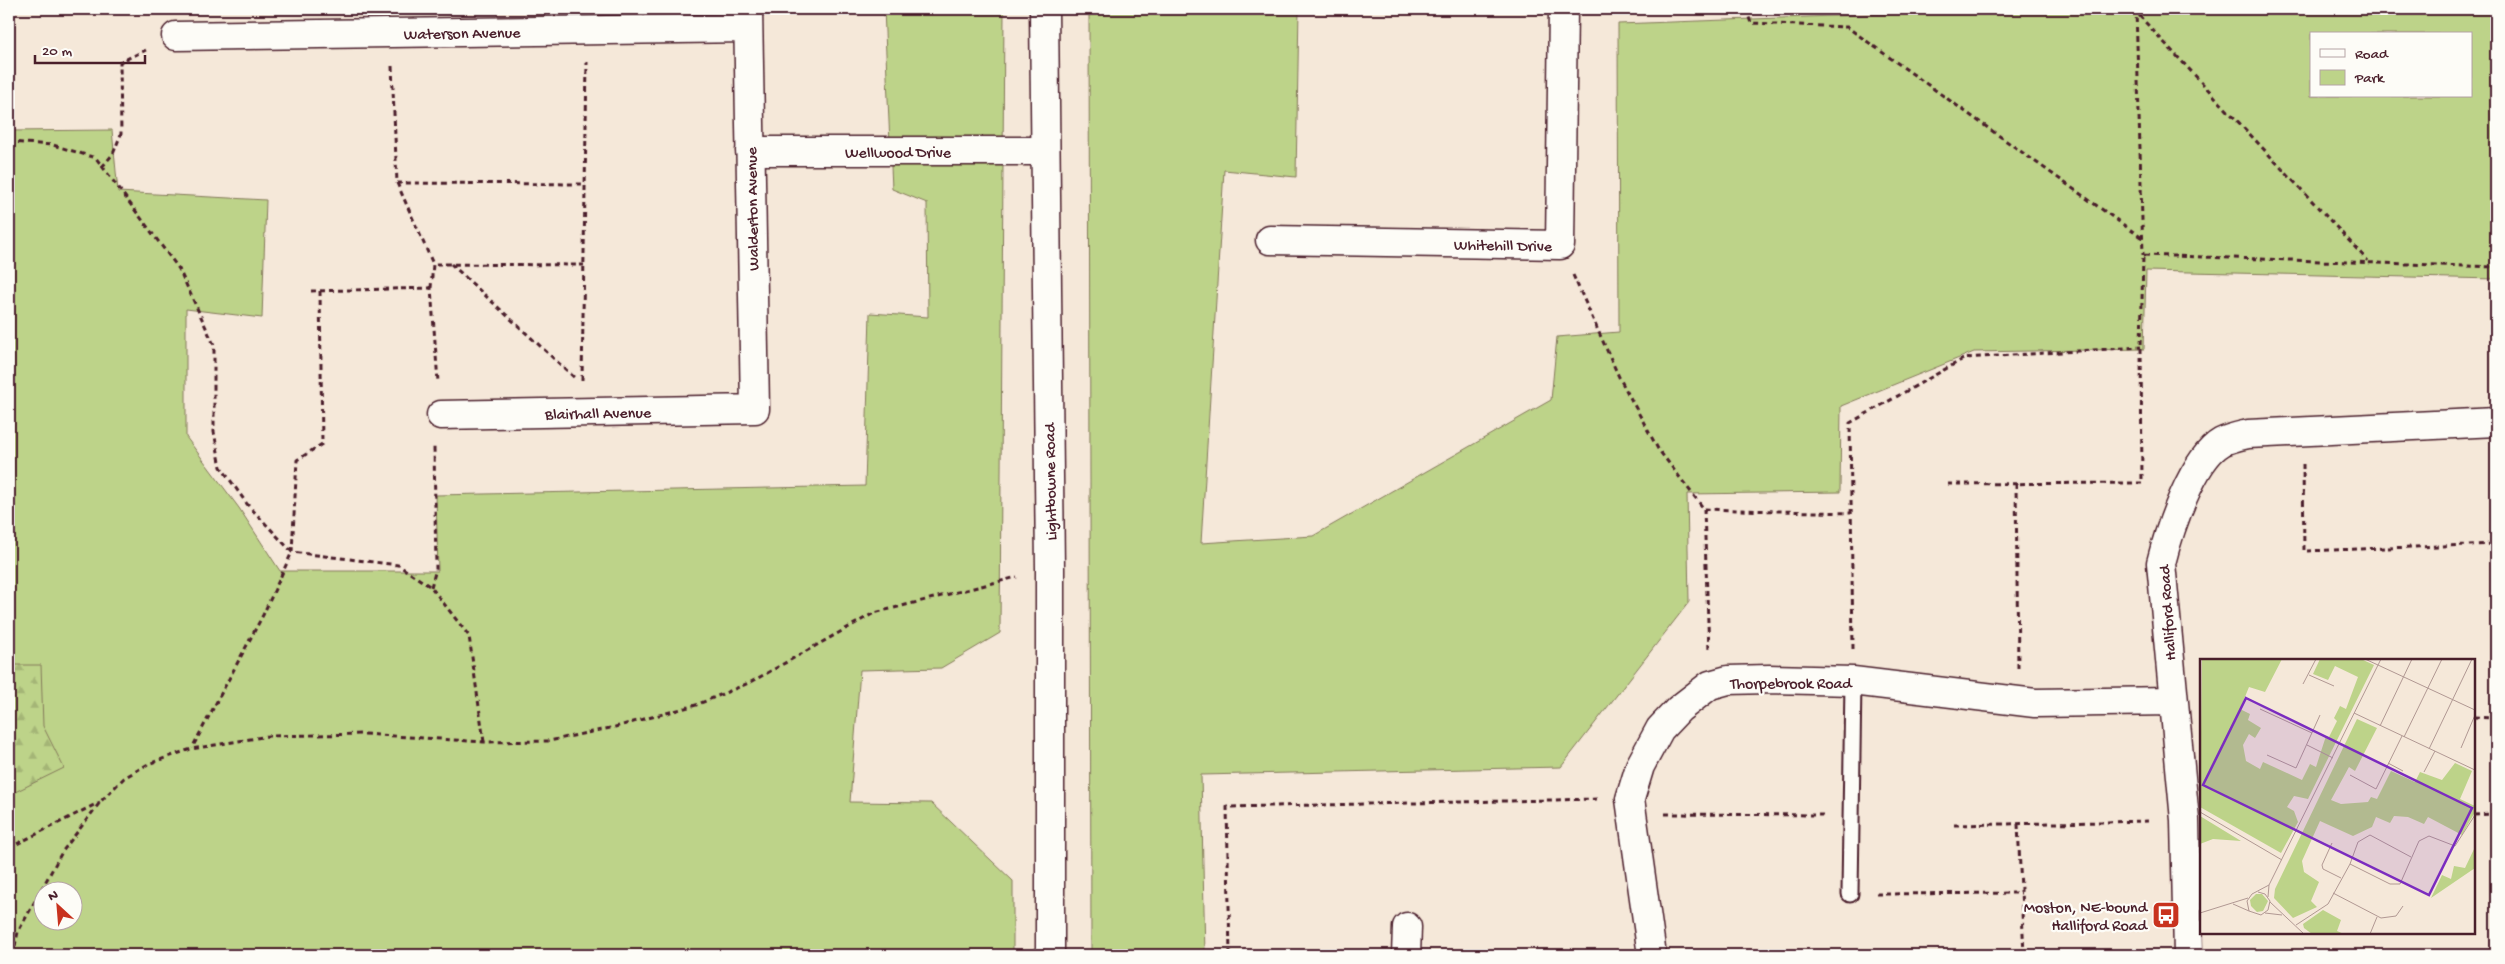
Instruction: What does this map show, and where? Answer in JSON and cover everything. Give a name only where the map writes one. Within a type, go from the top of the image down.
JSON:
[{"type":"street","name":"Lightbowne Road","points":[[1044,9],[1050,569],[1050,955]]},
{"type":"street","name":"Whitehill Drive","points":[[1270,240],[1560,245],[1563,9]]},
{"type":"street","name":"Waterson Avenue","points":[[176,36],[588,30],[748,18]]},
{"type":"street","name":"Walderton Avenue","points":[[748,18],[755,409]]},
{"type":"street","name":"Wellwood Drive","points":[[750,152],[1045,151]]},
{"type":"street","name":"Blairhall Avenue","points":[[441,415],[755,409]]},
{"type":"street","name":"Halliford Road","points":[[2188,955],[2185,820],[2172,701],[2161,563],[2171,524],[2201,463],[2222,442],[2248,434],[2496,422]]},
{"type":"street","name":"Thorpebrook Road","points":[[1652,955],[1631,806],[1640,766],[1660,729],[1679,709],[1710,685],[1728,680],[1853,681],[2035,703],[2172,701]]},
{"type":"street","points":[[1406,955],[1407,927]]},
{"type":"lane","points":[[1850,894],[1853,681]]},
{"type":"path","points":[[1746,9],[1751,23],[1847,27],[2142,238]]},
{"type":"path","points":[[1948,484],[2142,483],[2141,347],[2143,255],[2135,10]]},
{"type":"path","points":[[2135,10],[2368,262]]},
{"type":"path","points":[[451,264],[582,384],[588,30]]},
{"type":"path","points":[[391,33],[397,183],[433,264],[432,288],[441,415],[434,447],[436,569],[431,587]]},
{"type":"path","points":[[102,168],[112,154],[121,134],[120,62],[176,36]]},
{"type":"path","points":[[9,142],[53,145],[96,158],[179,269],[214,345],[214,432],[221,467],[247,504],[292,552],[398,565],[431,587],[469,636],[484,742]]},
{"type":"path","points":[[397,183],[586,184]]},
{"type":"path","points":[[1560,245],[1619,377],[1658,450],[1704,510],[1710,685]]},
{"type":"path","points":[[2143,255],[2496,267]]},
{"type":"path","points":[[433,264],[584,266]]},
{"type":"path","points":[[311,291],[432,288]]},
{"type":"path","points":[[191,749],[263,615],[292,552],[297,460],[322,444],[320,291]]},
{"type":"path","points":[[1853,681],[1850,424],[1966,358],[2141,347]]},
{"type":"path","points":[[2303,431],[2304,551],[2496,544]]},
{"type":"path","points":[[2016,484],[2018,670]]},
{"type":"path","points":[[1704,510],[1850,513]]},
{"type":"path","points":[[13,955],[18,932],[62,852],[102,801],[124,778],[148,764],[191,749],[268,736],[364,734],[484,742],[549,741],[615,727],[696,705],[751,682],[874,613],[1050,569]]},
{"type":"path","points":[[2475,717],[2496,718]]},
{"type":"path","points":[[9,848],[102,801]]},
{"type":"path","points":[[1230,955],[1227,808],[1631,806],[1851,815]]},
{"type":"path","points":[[2475,815],[2496,814]]},
{"type":"path","points":[[1954,825],[2185,820]]},
{"type":"path","points":[[2018,824],[2024,955]]},
{"type":"path","points":[[1850,894],[2021,893]]},
{"type":"green space","points":[[884,9],[1004,9],[1000,633],[941,668],[860,670],[850,802],[931,803],[1013,881],[1013,955],[9,955],[9,131],[112,130],[118,192],[266,200],[262,318],[186,309],[186,437],[239,508],[280,571],[438,571],[436,495],[865,486],[870,313],[928,317],[927,203],[892,189]]},
{"type":"green space","points":[[1089,9],[1299,9],[1296,177],[1224,170],[1201,543],[1313,536],[1551,400],[1557,337],[1619,332],[1618,24],[1888,14],[1888,9],[2496,9],[2496,279],[2146,271],[2144,349],[1974,352],[1841,406],[1840,492],[1687,494],[1689,602],[1561,767],[1201,775],[1205,955],[1091,955]]},
{"type":"green space","points":[[9,665],[41,665],[43,726],[64,768],[11,794],[9,792]]},
{"type":"place","name":"Moston, NE-bound Halliford Road","points":[[2166,915]]}]
